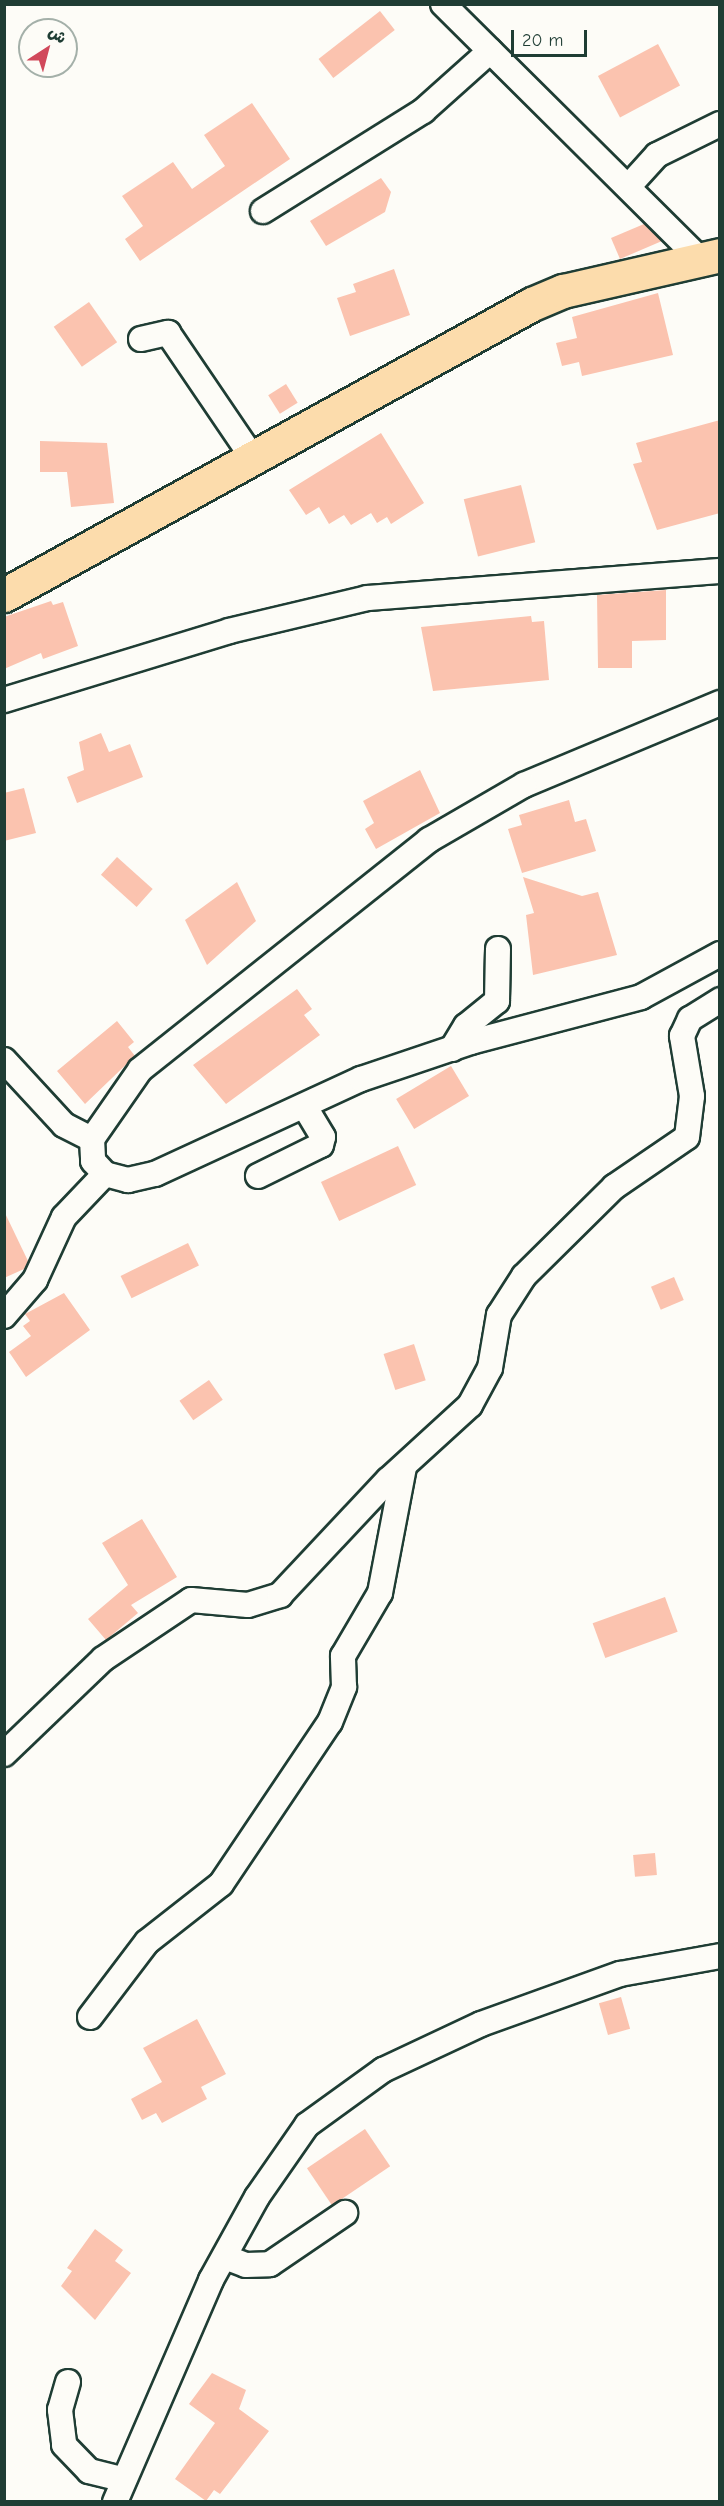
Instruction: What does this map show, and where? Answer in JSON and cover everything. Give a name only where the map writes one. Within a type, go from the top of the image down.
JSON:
[{"type":"main road","points":[[4,595],[532,304],[709,257]]},
{"type":"street","points":[[443,4],[628,187],[709,257]]},
{"type":"street","points":[[262,211],[423,111],[490,51]]},
{"type":"street","points":[[628,187],[657,155],[720,124]]},
{"type":"street","points":[[141,339],[168,333],[253,458]]},
{"type":"street","points":[[4,700],[229,631],[367,598],[720,572]]},
{"type":"street","points":[[720,703],[524,785],[429,840],[175,1038],[120,1095],[92,1139],[93,1161],[105,1174],[128,1180],[155,1174],[305,1107],[361,1079],[452,1049],[641,997],[720,954]]},
{"type":"street","points":[[452,1049],[466,1026],[497,1001],[498,949]]},
{"type":"street","points":[[4,1754],[104,1659],[191,1600],[266,1604],[280,1595],[483,1388],[499,1315],[524,1275],[614,1187],[687,1137],[692,1096],[682,1036],[690,1019],[720,1000]]},
{"type":"street","points":[[4,1060],[64,1125],[92,1139]]},
{"type":"street","points":[[258,1176],[321,1145],[323,1137],[305,1107]]},
{"type":"street","points":[[4,1316],[35,1280],[64,1217],[105,1174]]},
{"type":"street","points":[[90,2017],[147,1942],[221,1884],[330,1722],[344,1687],[343,1656],[380,1593],[404,1467]]},
{"type":"street","points":[[68,2382],[60,2410],[64,2445],[89,2471],[120,2491],[225,2257],[286,2149],[307,2125],[382,2070],[481,2024],[594,1982],[720,1956]]},
{"type":"street","points":[[225,2257],[246,2265],[270,2264],[287,2257],[345,2213]]},
{"type":"building","points":[[380,11],[395,30],[333,78],[319,59]]},
{"type":"building","points":[[658,44],[680,85],[620,117],[598,76]]},
{"type":"building","points":[[252,103],[290,159],[140,261],[125,239],[143,226],[122,196],[173,162],[192,189],[225,166],[204,135]]},
{"type":"building","points":[[381,178],[391,192],[385,212],[326,246],[310,221]]},
{"type":"building","points":[[644,224],[662,241],[620,259],[611,238]]},
{"type":"building","points":[[394,269],[410,315],[350,336],[337,298],[356,292],[353,284]]},
{"type":"building","points":[[658,293],[673,355],[582,376],[579,362],[562,366],[556,343],[577,338],[572,317]]},
{"type":"building","points":[[89,302],[117,342],[82,367],[54,327]]},
{"type":"building","points":[[286,384],[298,403],[280,414],[268,395]]},
{"type":"building","points":[[720,420],[720,513],[657,530],[633,464],[642,462],[636,443]]},
{"type":"building","points":[[381,433],[424,503],[391,524],[387,517],[377,523],[371,513],[351,525],[344,515],[329,524],[319,507],[306,515],[289,490]]},
{"type":"building","points":[[40,441],[107,443],[114,503],[71,507],[67,472],[40,472]]},
{"type":"building","points":[[521,485],[535,542],[478,557],[464,499]]},
{"type":"building","points":[[666,590],[666,640],[632,641],[632,668],[598,668],[597,595]]},
{"type":"building","points":[[51,601],[53,605],[63,602],[78,646],[43,659],[41,653],[4,669],[4,617]]},
{"type":"building","points":[[531,616],[532,622],[544,621],[549,680],[433,691],[421,627]]},
{"type":"building","points":[[101,733],[109,752],[130,744],[143,777],[77,803],[67,777],[84,770],[79,742]]},
{"type":"building","points":[[420,770],[440,813],[376,849],[365,829],[374,823],[363,801]]},
{"type":"building","points":[[24,788],[36,833],[4,841],[4,793]]},
{"type":"building","points":[[569,800],[575,822],[586,819],[596,851],[522,873],[508,829],[522,825],[519,815]]},
{"type":"building","points":[[117,857],[153,889],[137,907],[101,875]]},
{"type":"building","points":[[523,877],[582,896],[598,892],[617,955],[533,975],[526,915],[534,913]]},
{"type":"building","points":[[237,882],[256,921],[207,965],[185,920]]},
{"type":"building","points":[[297,989],[312,1009],[304,1015],[320,1035],[226,1104],[193,1065]]},
{"type":"building","points":[[117,1021],[134,1042],[128,1047],[135,1056],[85,1104],[57,1071]]},
{"type":"building","points":[[451,1066],[469,1096],[414,1129],[396,1099]]},
{"type":"building","points":[[398,1146],[416,1185],[339,1221],[321,1182]]},
{"type":"building","points":[[4,1211],[28,1261],[24,1269],[4,1278]]},
{"type":"building","points":[[188,1243],[199,1265],[132,1298],[121,1276]]},
{"type":"building","points":[[674,1277],[684,1300],[661,1310],[651,1287]]},
{"type":"building","points":[[64,1293],[90,1330],[26,1377],[9,1352],[31,1336],[23,1326],[30,1321],[25,1314]]},
{"type":"building","points":[[414,1344],[426,1380],[395,1390],[384,1354]]},
{"type":"building","points":[[209,1380],[223,1400],[193,1420],[180,1401]]},
{"type":"building","points":[[142,1519],[177,1577],[131,1605],[138,1613],[106,1640],[88,1619],[128,1585],[102,1543]]},
{"type":"building","points":[[665,1597],[678,1632],[605,1658],[593,1623]]},
{"type":"building","points":[[655,1853],[657,1875],[635,1877],[633,1855]]},
{"type":"building","points":[[621,1997],[630,2029],[608,2035],[599,2003]]},
{"type":"building","points":[[197,2019],[226,2074],[201,2087],[207,2099],[162,2123],[156,2113],[142,2120],[131,2099],[162,2082],[143,2048]]},
{"type":"building","points":[[365,2129],[390,2166],[332,2205],[307,2168]]},
{"type":"building","points":[[95,2229],[123,2250],[115,2261],[131,2273],[95,2320],[61,2286],[72,2271],[67,2268]]},
{"type":"building","points":[[212,2373],[246,2390],[239,2409],[269,2431],[220,2494],[214,2490],[206,2501],[175,2479],[215,2423],[189,2404]]}]
